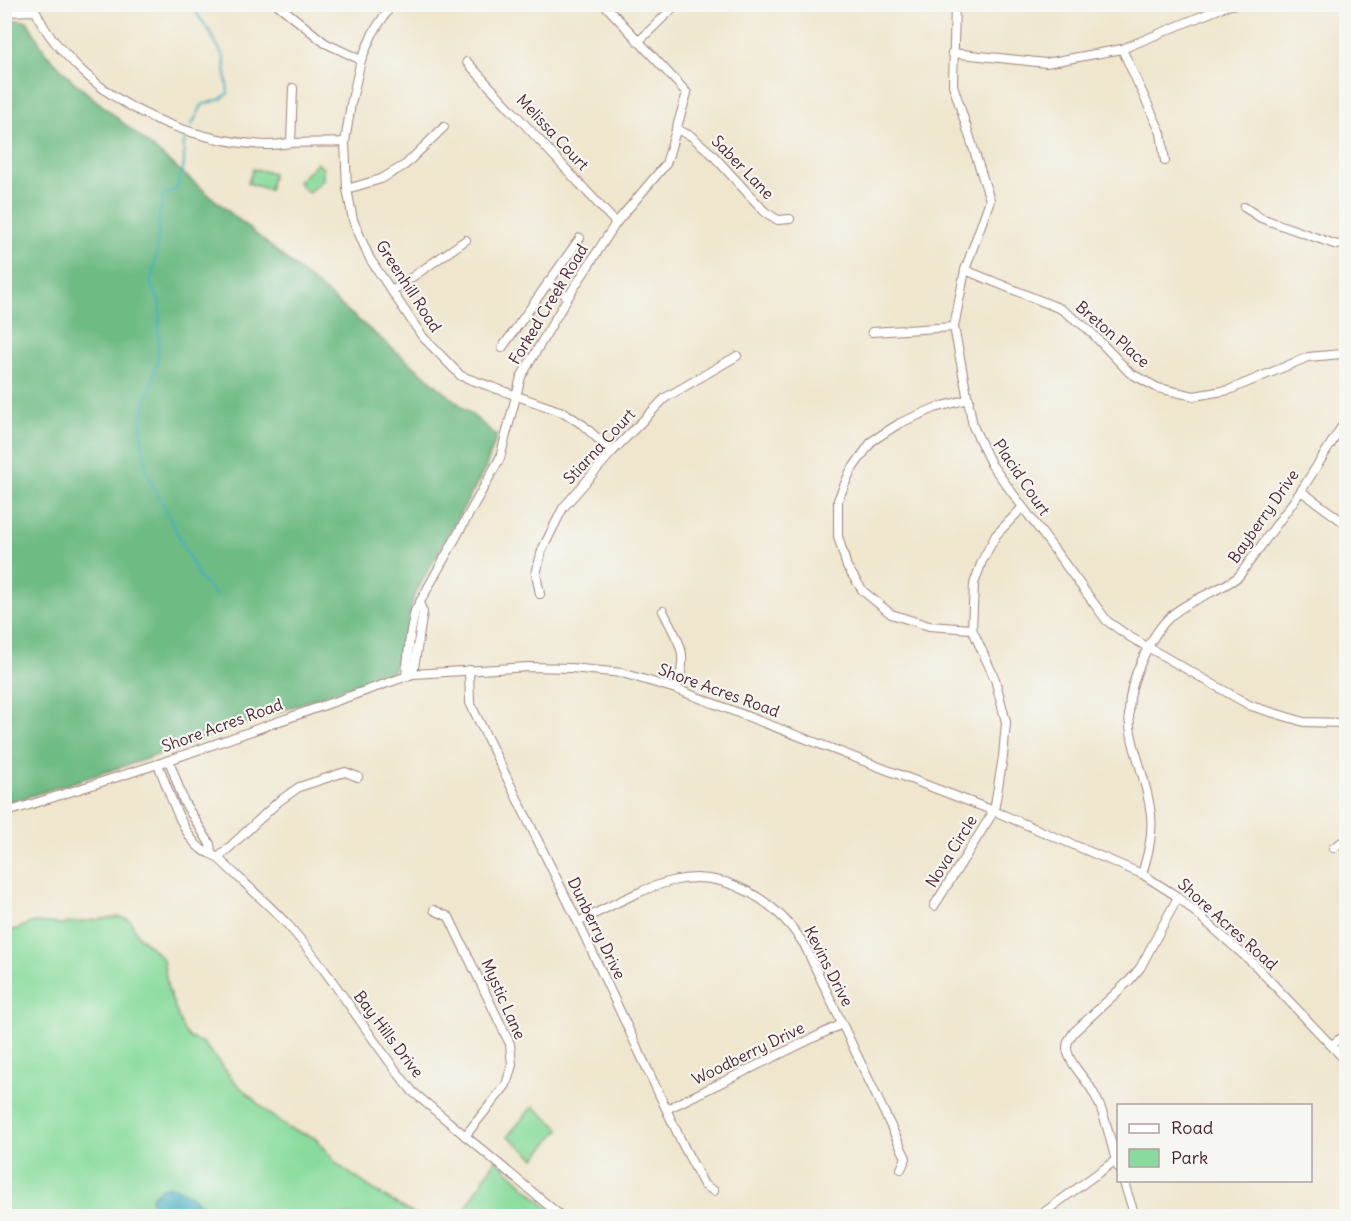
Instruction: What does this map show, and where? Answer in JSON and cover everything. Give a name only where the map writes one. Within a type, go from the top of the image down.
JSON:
[{"type":"street","points":[[277,4],[325,44],[361,60]]},
{"type":"street","name":"Greenhill Road","points":[[392,4],[361,60],[345,142],[347,189],[353,220],[370,259],[422,336],[460,376],[565,413],[583,425],[612,452]]},
{"type":"street","points":[[604,4],[638,42],[672,9],[674,4]]},
{"type":"street","name":"Placid Court","points":[[955,4],[953,85],[990,200],[965,270],[954,327],[973,426],[991,464],[1107,621],[1130,638],[1251,706],[1304,722],[1347,723]]},
{"type":"street","points":[[952,53],[1046,63],[1122,49],[1226,6],[1237,4]]},
{"type":"street","points":[[4,12],[38,8],[42,26],[63,52],[89,77],[127,105],[172,126],[229,141],[268,145],[345,142]]},
{"type":"street","name":"Forked Creek Road","points":[[410,675],[410,636],[415,611],[500,458],[521,376],[616,223],[666,164],[687,93],[638,42]]},
{"type":"street","points":[[1122,49],[1161,133],[1166,161]]},
{"type":"street","name":"Melissa Court","points":[[467,62],[616,223]]},
{"type":"street","points":[[291,143],[293,88]]},
{"type":"street","points":[[347,189],[381,179],[405,165],[444,127]]},
{"type":"street","name":"Saber Lane","points":[[676,129],[691,136],[711,153],[765,212],[778,220],[790,219]]},
{"type":"street","points":[[1244,207],[1261,218],[1337,245],[1347,243]]},
{"type":"street","points":[[502,348],[580,238]]},
{"type":"street","points":[[392,291],[466,240]]},
{"type":"street","name":"Breton Place","points":[[965,270],[1061,309],[1088,329],[1130,373],[1160,389],[1194,396],[1229,390],[1308,357],[1342,354],[1347,356]]},
{"type":"street","points":[[548,282],[568,297]]},
{"type":"street","points":[[872,333],[954,327]]},
{"type":"street","name":"Stiarna Court","points":[[540,594],[536,574],[542,550],[562,508],[665,398],[737,356]]},
{"type":"street","points":[[969,399],[935,408],[900,423],[872,441],[850,472],[838,500],[838,536],[847,567],[863,591],[891,614],[929,626],[972,628]]},
{"type":"street","name":"Bayberry Drive","points":[[1142,874],[1150,845],[1151,815],[1131,737],[1128,707],[1135,677],[1148,647],[1156,633],[1174,613],[1229,584],[1239,576],[1301,491],[1347,420]]},
{"type":"street","points":[[1301,491],[1347,524]]},
{"type":"street","points":[[994,812],[1006,722],[995,679],[972,628],[974,584],[982,561],[996,536],[1022,508]]},
{"type":"street","points":[[663,611],[684,657],[676,689]]},
{"type":"street","name":"Shore Acres Road","points":[[4,813],[158,764],[410,675],[528,668],[593,669],[622,673],[676,689],[994,812],[1142,874],[1178,897],[1255,965],[1347,1061]]},
{"type":"street","name":"Dunberry Drive","points":[[470,670],[470,703],[704,1185],[714,1191]]},
{"type":"street","name":"Bay Hills Drive","points":[[169,760],[184,802],[210,844],[214,855]]},
{"type":"street","name":"Bay Hills Drive","points":[[158,764],[177,813],[189,834],[201,849],[214,855],[296,935],[413,1092],[561,1216]]},
{"type":"street","points":[[214,855],[299,787],[345,772],[358,777]]},
{"type":"street","name":"Nova Circle","points":[[934,906],[994,812]]},
{"type":"street","points":[[1333,848],[1347,839]]},
{"type":"street","name":"Kevins Drive","points":[[578,922],[633,895],[672,881],[704,879],[723,882],[770,904],[795,929],[805,946],[906,1158],[901,1169]]},
{"type":"street","points":[[1039,1216],[1117,1164],[1099,1104],[1087,1082],[1070,1060],[1066,1050],[1074,1032],[1140,968],[1178,897]]},
{"type":"street","name":"Mystic Lane","points":[[434,910],[449,916],[510,1044],[512,1065],[506,1085],[465,1136]]},
{"type":"street","name":"Woodberry Drive","points":[[667,1109],[842,1024]]},
{"type":"street","points":[[1331,1045],[1347,1035]]},
{"type":"street","points":[[1124,1182],[1136,1216]]},
{"type":"green space","points":[[5,19],[27,21],[45,52],[73,81],[497,436],[485,469],[414,596],[399,661],[392,671],[140,761],[5,804]]},
{"type":"green space","points":[[317,163],[323,168],[323,180],[308,193],[298,182]]},
{"type":"green space","points":[[253,169],[273,173],[269,190],[248,183]]},
{"type":"green space","points":[[119,917],[130,920],[137,934],[163,959],[168,989],[184,1031],[190,1038],[203,1043],[235,1082],[268,1113],[288,1128],[315,1138],[338,1165],[417,1216],[5,1216],[4,934],[34,922],[62,924]]},
{"type":"green space","points":[[533,1106],[560,1129],[535,1158],[508,1136]]},
{"type":"green space","points":[[496,1159],[556,1216],[461,1216]]},
{"type":"water","points":[[170,1186],[188,1194],[211,1216],[161,1216],[155,1211],[151,1198],[160,1189]]},
{"type":"waterway","points":[[190,4],[210,32],[224,58],[228,93],[221,99],[202,105],[192,125]]},
{"type":"waterway","points":[[187,136],[184,143],[184,164],[176,190],[163,195],[161,206],[155,262],[150,283],[160,302],[158,360],[140,424],[147,473],[199,577],[217,597]]}]
